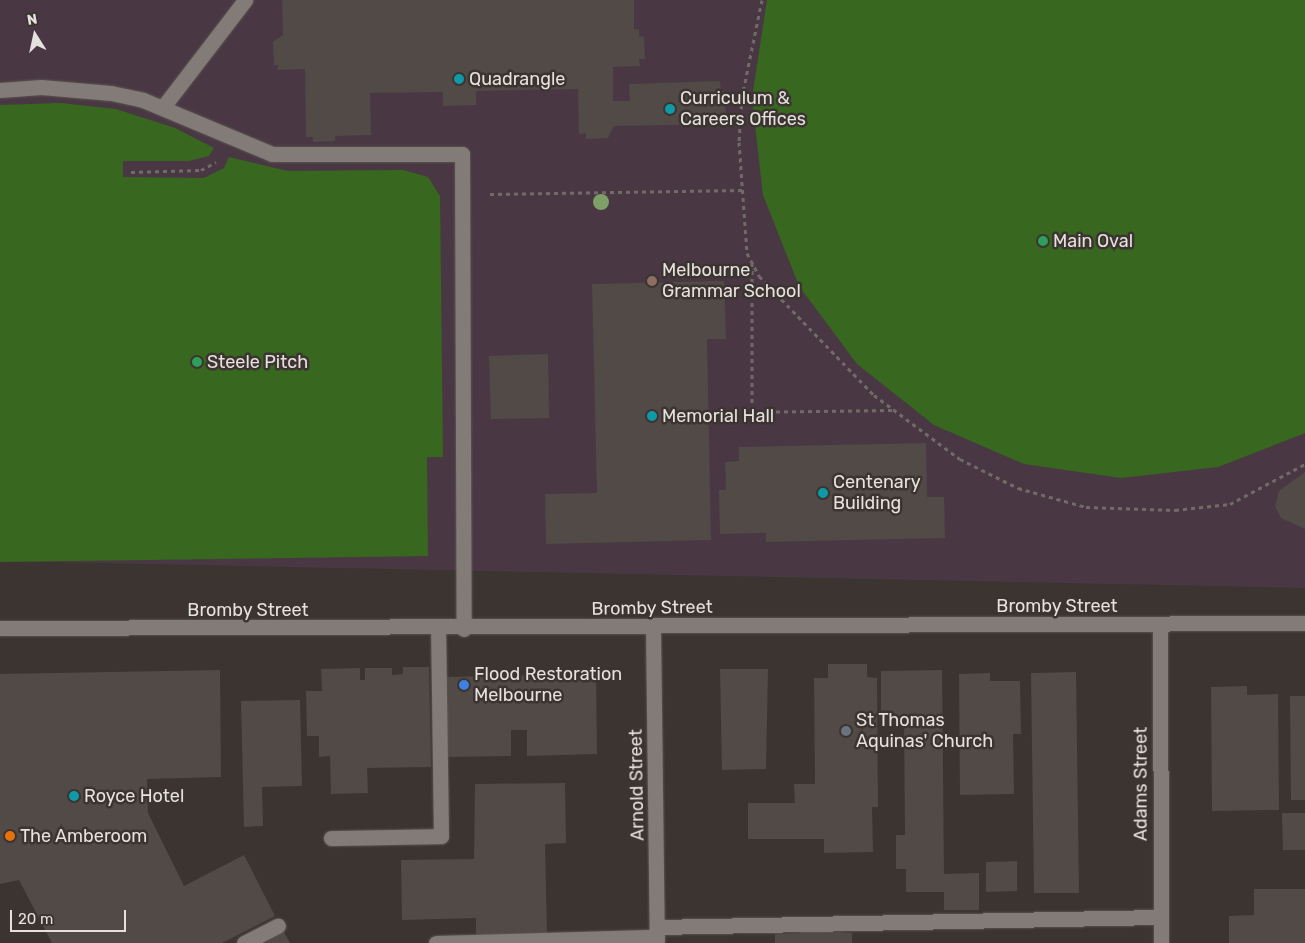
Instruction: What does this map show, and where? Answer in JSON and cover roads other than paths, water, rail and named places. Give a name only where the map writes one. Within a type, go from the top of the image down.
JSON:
[{"type":"street","points":[[163,107],[245,0]]},
{"type":"street","points":[[0,90],[41,87],[110,93],[163,107],[229,138],[272,154],[462,154],[464,629]]},
{"type":"street","name":"Bromby Street","points":[[0,628],[464,629],[653,626],[1305,623]]},
{"type":"street","name":"Adams Street","points":[[1160,624],[1161,943]]},
{"type":"street","name":"Arnold Street","points":[[653,626],[657,936]]},
{"type":"street","points":[[331,838],[441,836],[438,629]]},
{"type":"street","points":[[436,943],[1161,917]]},
{"type":"street","points":[[244,943],[278,926]]},
{"type":"place","name":"Quadrangle","points":[[459,79]]},
{"type":"place","name":"Curriculum & Careers Offices","points":[[670,109]]},
{"type":"place","name":"Main Oval","points":[[1043,241]]},
{"type":"place","name":"Melbourne Grammar School","points":[[652,281]]},
{"type":"place","name":"Steele Pitch","points":[[197,362]]},
{"type":"place","name":"Memorial Hall","points":[[652,416]]},
{"type":"place","name":"Centenary Building","points":[[823,493]]},
{"type":"place","name":"Flood Restoration Melbourne","points":[[464,685]]},
{"type":"place","name":"St Thomas Aquinas' Church","points":[[846,731]]},
{"type":"place","name":"Royce Hotel","points":[[74,796]]},
{"type":"place","name":"The Amberoom","points":[[10,836]]}]
